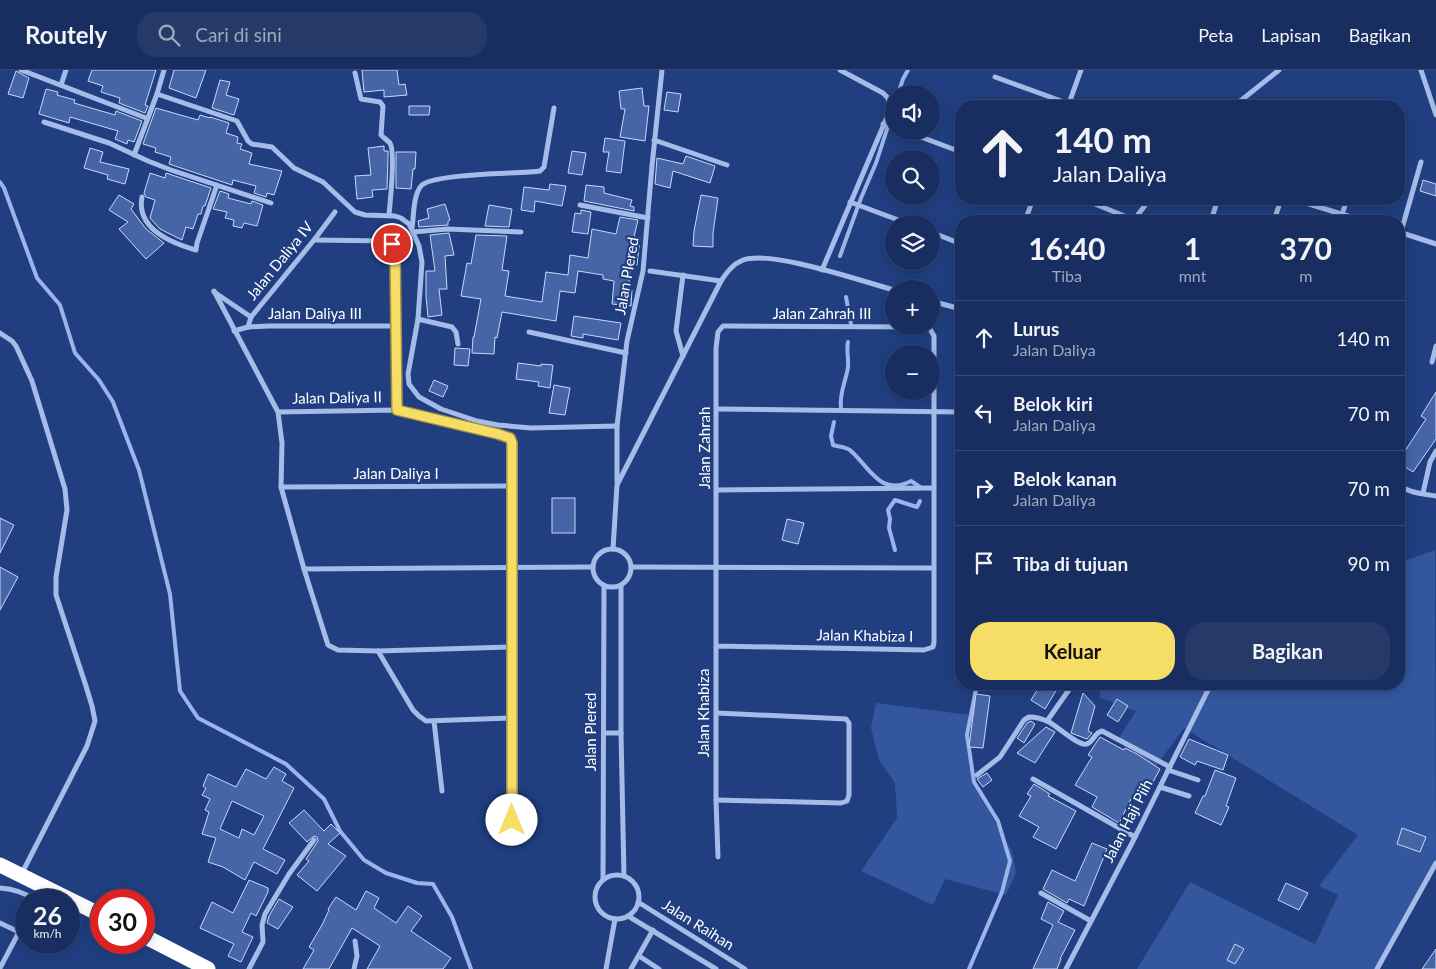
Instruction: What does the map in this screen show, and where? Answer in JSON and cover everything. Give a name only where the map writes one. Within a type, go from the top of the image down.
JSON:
[{"type":"highway","points":[[0,865],[44,889]]},
{"type":"highway","points":[[155,942],[208,969]]},
{"type":"street","points":[[21,70],[146,118]]},
{"type":"street","points":[[61,85],[66,70]]},
{"type":"street","points":[[134,155],[164,70]]},
{"type":"street","name":"Jalan Plered","points":[[612,549],[617,485],[617,426],[626,353],[644,271],[654,140],[662,70]]},
{"type":"street","points":[[840,70],[885,95]]},
{"type":"street","points":[[1071,100],[1081,70]]},
{"type":"street","points":[[1242,100],[1279,70]]},
{"type":"street","points":[[1421,70],[1436,115]]},
{"type":"street","points":[[356,73],[361,99],[380,102],[383,106],[381,135],[390,144],[392,157],[389,215]]},
{"type":"street","points":[[995,77],[1056,100]]},
{"type":"street","points":[[157,94],[237,122],[248,141],[252,144],[276,149],[286,162],[323,182],[355,212],[365,215],[389,215],[401,218],[413,230],[422,262],[418,319],[408,365],[409,384],[419,397],[441,409],[477,421],[514,428],[617,426]]},
{"type":"street","points":[[413,230],[418,190],[423,184],[440,179],[540,171],[544,166],[554,108]]},
{"type":"street","points":[[44,122],[109,143],[171,170],[272,203]]},
{"type":"street","points":[[822,270],[885,124]]},
{"type":"street","points":[[654,140],[726,165]]},
{"type":"street","points":[[929,140],[955,150]]},
{"type":"street","points":[[1405,215],[1421,162]]},
{"type":"street","points":[[142,197],[140,204],[142,214],[154,230],[175,244],[196,250],[216,185]]},
{"type":"street","points":[[852,203],[886,215]]},
{"type":"street","points":[[580,205],[648,218]]},
{"type":"street","points":[[1097,205],[1119,215]]},
{"type":"street","points":[[1138,215],[1145,205]]},
{"type":"street","points":[[1313,205],[1345,215]]},
{"type":"street","points":[[1342,214],[1345,205]]},
{"type":"street","name":"Jalan Daliya IV","points":[[248,327],[251,317],[335,212]]},
{"type":"street","points":[[413,230],[463,229],[521,232]]},
{"type":"street","points":[[940,236],[955,242]]},
{"type":"street","points":[[1405,236],[1436,244]]},
{"type":"street","points":[[314,240],[388,241],[395,249],[397,410]]},
{"type":"street","points":[[617,485],[721,281],[736,263],[755,258],[770,258],[885,288]]},
{"type":"street","points":[[650,271],[721,281]]},
{"type":"street","points":[[682,275],[676,331],[683,356]]},
{"type":"street","points":[[251,317],[214,291],[278,412],[282,443],[281,487],[328,646],[338,650],[378,651],[513,647]]},
{"type":"street","points":[[940,303],[955,307]]},
{"type":"street","points":[[418,319],[452,327],[456,332],[458,344]]},
{"type":"street","name":"Jalan Daliya III","points":[[234,331],[248,327],[397,326]]},
{"type":"street","name":"Jalan Zahrah III","points":[[720,329],[723,326],[927,328],[932,333],[934,342],[934,412]]},
{"type":"street","name":"Jalan Zahrah","points":[[716,569],[718,490],[716,340],[720,329]]},
{"type":"street","points":[[528,332],[626,353]]},
{"type":"street","points":[[0,333],[16,346],[32,380],[66,489],[67,510],[56,577],[56,595],[86,683],[95,721],[87,746],[21,876]]},
{"type":"street","points":[[1432,362],[1436,346]]},
{"type":"street","points":[[717,409],[955,412]]},
{"type":"street","name":"Jalan Daliya II","points":[[278,412],[397,410],[498,434],[510,438],[512,443],[510,486]]},
{"type":"street","points":[[631,567],[716,569],[933,568],[934,412]]},
{"type":"street","points":[[1423,493],[1430,462],[1436,451]]},
{"type":"street","points":[[510,486],[513,647],[511,718],[512,835]]},
{"type":"street","name":"Jalan Daliya I","points":[[281,487],[510,486]]},
{"type":"street","points":[[718,490],[934,488]]},
{"type":"street","points":[[1405,489],[1436,496]]},
{"type":"street","points":[[612,549],[620,550],[626,555],[631,567],[630,575],[621,585],[612,587],[598,581],[593,567],[594,560],[599,554],[605,550],[612,549]]},
{"type":"street","points":[[304,570],[593,567]]},
{"type":"street","name":"Jalan Khabiza I","points":[[717,646],[928,649],[933,646],[934,642],[933,568]]},
{"type":"street","name":"Jalan Khabiza","points":[[716,569],[716,800],[718,857]]},
{"type":"street","name":"Jalan Plered","points":[[603,880],[604,585]]},
{"type":"street","points":[[621,585],[621,733],[624,876]]},
{"type":"street","points":[[378,651],[413,710],[426,720],[511,718]]},
{"type":"street","points":[[1047,721],[1069,690]]},
{"type":"street","name":"Jalan Haji Piih","points":[[1066,969],[1208,690]]},
{"type":"street","points":[[716,800],[841,803],[847,801],[849,795],[849,723],[846,719],[717,713]]},
{"type":"street","points":[[977,775],[1000,757],[1024,720],[1033,717],[1047,721],[1076,741],[1084,744],[1089,742],[1098,732],[1102,731],[1169,768],[1198,780]]},
{"type":"street","points":[[434,721],[442,791]]},
{"type":"street","points":[[604,734],[621,733]]},
{"type":"street","points":[[1033,779],[1135,836]]},
{"type":"street","points":[[1160,787],[1189,796]]},
{"type":"street","points":[[249,969],[263,942],[262,925],[265,914],[289,874],[314,840]]},
{"type":"street","points":[[1377,969],[1436,863]]},
{"type":"street","points":[[609,876],[624,876],[636,886],[638,902],[628,916],[615,919],[606,916],[600,911],[595,903],[595,894],[597,886],[603,880],[609,876]]},
{"type":"street","points":[[0,888],[15,890]]},
{"type":"street","points":[[1041,893],[1091,921]]},
{"type":"street","name":"Jalan Raihan","points":[[638,902],[745,969]]},
{"type":"street","name":"Jalan Raihan","points":[[628,916],[716,969]]},
{"type":"street","points":[[606,969],[615,919]]},
{"type":"street","points":[[0,923],[15,930]]},
{"type":"street","points":[[631,969],[653,930]]},
{"type":"street","points":[[0,968],[15,940]]},
{"type":"street","points":[[354,969],[357,956],[355,941]]},
{"type":"street","points":[[639,956],[659,969]]},
{"type":"shaded area","points":[[1435,550],[1436,865],[1379,969],[1137,969],[1190,882],[1315,944],[1338,895],[1319,886],[1358,835],[1184,728],[1156,766],[1117,741],[1136,711],[1099,697],[1101,690],[1405,690],[1405,561]]},
{"type":"shaded area","points":[[876,703],[970,715],[967,749],[973,781],[1012,851],[1016,873],[1006,895],[945,879],[933,905],[861,871],[897,818],[895,783],[879,760],[871,728]]},
{"type":"building","points":[[92,70],[156,70],[145,105],[148,106],[145,113],[119,103],[120,98],[101,92],[103,86],[88,81]]},
{"type":"building","points":[[174,70],[206,70],[196,98],[169,88]]},
{"type":"building","points":[[362,70],[397,70],[399,85],[405,84],[407,95],[384,97],[384,90],[364,92]]},
{"type":"building","points":[[16,71],[29,78],[23,98],[8,94]]},
{"type":"building","points":[[220,80],[230,82],[226,95],[239,99],[234,115],[212,108]]},
{"type":"building","points":[[642,88],[644,106],[649,106],[645,141],[620,137],[625,109],[621,109],[619,91]]},
{"type":"building","points":[[46,89],[58,92],[57,95],[75,100],[74,103],[115,115],[116,111],[142,121],[134,142],[128,140],[127,144],[115,139],[118,131],[70,117],[69,123],[39,114]]},
{"type":"building","points":[[667,92],[681,94],[678,112],[664,110]]},
{"type":"building","points":[[409,106],[430,106],[429,115],[409,115]]},
{"type":"building","points":[[156,108],[198,120],[200,115],[229,123],[226,133],[238,137],[237,143],[242,144],[240,149],[252,153],[249,164],[282,171],[274,195],[267,193],[266,197],[254,193],[256,186],[233,180],[232,185],[169,164],[171,157],[155,152],[156,148],[143,144]]},
{"type":"building","points":[[605,138],[625,141],[621,173],[606,171],[609,152],[603,152]]},
{"type":"building","points":[[384,146],[384,151],[388,151],[387,189],[372,190],[373,197],[357,199],[355,176],[371,175],[368,148]]},
{"type":"building","points":[[90,148],[103,152],[100,162],[129,169],[125,184],[107,179],[108,175],[84,168]]},
{"type":"building","points":[[572,151],[586,153],[582,175],[568,173]]},
{"type":"building","points":[[396,152],[416,152],[411,189],[396,188]]},
{"type":"building","points":[[686,156],[715,166],[710,183],[673,171],[670,188],[655,184],[657,158],[683,164]]},
{"type":"building","points":[[150,173],[165,178],[166,173],[211,188],[205,206],[203,206],[201,214],[198,214],[193,229],[186,227],[182,240],[160,229],[150,218],[155,200],[146,197],[144,193]]},
{"type":"building","points":[[1423,180],[1436,184],[1436,196],[1420,191]]},
{"type":"building","points":[[550,184],[566,186],[562,206],[535,201],[534,212],[521,210],[524,187],[549,190]]},
{"type":"building","points":[[586,185],[604,187],[604,193],[632,200],[630,206],[634,207],[634,211],[584,201]]},
{"type":"building","points":[[220,191],[229,194],[228,198],[251,204],[252,201],[263,205],[257,226],[244,223],[242,228],[233,226],[234,220],[225,218],[227,212],[213,209]]},
{"type":"building","points":[[119,195],[134,204],[131,209],[146,229],[164,243],[146,259],[119,229],[128,222],[109,210]]},
{"type":"building","points":[[701,195],[718,198],[713,247],[693,246]]},
{"type":"building","points":[[445,204],[450,220],[448,225],[419,227],[418,221],[429,218],[427,209]]},
{"type":"building","points":[[489,205],[512,209],[509,227],[485,226]]},
{"type":"building","points":[[581,210],[591,212],[588,234],[572,232],[575,213],[581,214]]},
{"type":"building","points":[[620,217],[638,220],[634,237],[640,238],[637,265],[631,265],[628,290],[632,290],[631,306],[612,304],[614,281],[603,279],[603,275],[578,271],[575,293],[560,291],[556,321],[502,312],[497,338],[495,337],[494,354],[472,353],[473,337],[481,299],[461,296],[467,263],[471,264],[476,235],[507,236],[502,270],[509,271],[505,296],[542,302],[546,272],[568,275],[570,255],[588,258],[592,229],[616,234]]},
{"type":"building","points":[[449,233],[454,255],[445,256],[447,289],[439,289],[442,315],[428,317],[426,271],[435,271],[430,235]]},
{"type":"building","points":[[574,316],[621,323],[618,340],[583,334],[583,338],[571,336]]},
{"type":"building","points":[[455,348],[470,349],[468,366],[454,365]]},
{"type":"building","points":[[518,363],[541,366],[541,364],[553,365],[550,388],[538,386],[539,382],[516,379]]},
{"type":"building","points":[[434,380],[448,386],[443,397],[429,391]]},
{"type":"building","points":[[554,385],[570,388],[565,415],[549,413]]},
{"type":"building","points":[[1436,392],[1436,439],[1413,472],[1405,467],[1405,451],[1426,419],[1421,416]]},
{"type":"building","points":[[552,498],[575,498],[575,533],[552,533]]},
{"type":"building","points":[[0,518],[14,525],[0,553]]},
{"type":"building","points":[[787,519],[804,523],[798,544],[782,540]]},
{"type":"building","points":[[0,567],[18,577],[0,610]]},
{"type":"building","points":[[1037,690],[1056,690],[1045,709],[1031,700]]},
{"type":"building","points":[[1083,693],[1095,706],[1088,731],[1092,733],[1087,739],[1071,733]]},
{"type":"building","points":[[976,694],[990,696],[983,748],[969,747]]},
{"type":"building","points":[[1117,699],[1128,706],[1118,722],[1107,715]]},
{"type":"building","points":[[1031,721],[1035,724],[1024,743],[1017,738],[1027,723]]},
{"type":"building","points":[[1046,727],[1055,732],[1035,763],[1017,753]]},
{"type":"building","points":[[1100,737],[1124,750],[1125,748],[1137,754],[1160,769],[1146,795],[1139,791],[1136,799],[1132,797],[1119,823],[1092,807],[1097,797],[1075,785],[1092,757],[1088,755]]},
{"type":"building","points":[[1189,739],[1228,755],[1223,770],[1197,761],[1195,765],[1180,757]]},
{"type":"building","points":[[274,767],[286,774],[282,781],[294,788],[263,849],[285,860],[277,874],[254,862],[245,880],[223,867],[208,862],[216,838],[202,834],[209,812],[205,810],[210,799],[202,795],[206,788],[203,786],[208,774],[236,787],[246,769],[266,779]],"holes":[[[232,801],[264,816],[254,835],[242,829],[239,838],[220,829]]]},
{"type":"building","points":[[1215,770],[1236,778],[1226,806],[1229,807],[1221,825],[1195,813],[1203,796],[1205,796]]},
{"type":"building","points":[[987,773],[992,780],[983,787],[977,779]]},
{"type":"building","points":[[1034,784],[1050,794],[1048,796],[1076,811],[1056,849],[1033,837],[1039,827],[1019,816],[1031,796],[1027,794]]},
{"type":"building","points":[[304,810],[324,831],[331,824],[340,833],[328,844],[346,856],[317,891],[297,875],[309,861],[306,859],[318,841],[317,837],[314,836],[307,842],[289,823]]},
{"type":"building","points":[[1402,828],[1426,837],[1420,852],[1397,844]]},
{"type":"building","points":[[1092,843],[1107,849],[1084,906],[1069,899],[1067,903],[1043,889],[1052,870],[1075,881]]},
{"type":"building","points":[[249,880],[268,888],[268,892],[256,916],[251,913],[242,932],[253,937],[241,962],[228,956],[234,944],[200,928],[212,902],[233,913]]},
{"type":"building","points":[[1286,883],[1308,893],[1299,910],[1278,900]]},
{"type":"building","points":[[366,891],[379,898],[374,908],[396,923],[408,906],[422,916],[411,931],[451,958],[443,969],[367,969],[380,946],[352,928],[329,969],[303,969],[314,950],[309,947],[336,897],[356,910]]},
{"type":"building","points":[[279,899],[293,907],[278,929],[267,923]]},
{"type":"building","points":[[1048,902],[1064,911],[1058,922],[1075,930],[1057,969],[1033,969],[1053,925],[1041,919]]},
{"type":"building","points":[[1235,944],[1244,949],[1235,964],[1227,960]]},
{"type":"building","points":[[1436,949],[1436,969],[1422,969]]},
{"type":"waterway","points":[[901,85],[908,70]]},
{"type":"waterway","points":[[840,256],[885,136]]},
{"type":"waterway","points":[[0,182],[4,188],[37,278],[60,305],[75,353],[99,380],[113,402],[139,470],[170,594],[180,691],[198,718],[286,764],[324,799],[340,831],[364,860],[386,873],[417,883],[433,884],[452,917],[471,969]]},
{"type":"waterway","points":[[846,297],[851,324]]},
{"type":"waterway","points":[[841,408],[842,392],[848,367],[848,342]]},
{"type":"waterway","points":[[834,422],[831,436],[833,445],[849,450],[870,472],[884,483],[901,485],[911,481],[920,487]]},
{"type":"waterway","points":[[895,550],[889,528],[888,510],[895,500],[917,507],[920,501]]},
{"type":"waterway","points":[[969,969],[1002,892],[1010,861],[998,821],[974,782],[967,735],[976,690]]},
{"type":"route","points":[[392,244],[395,246],[397,410],[505,436],[510,438],[512,443],[510,535],[513,647],[511,718],[512,820]]}]
